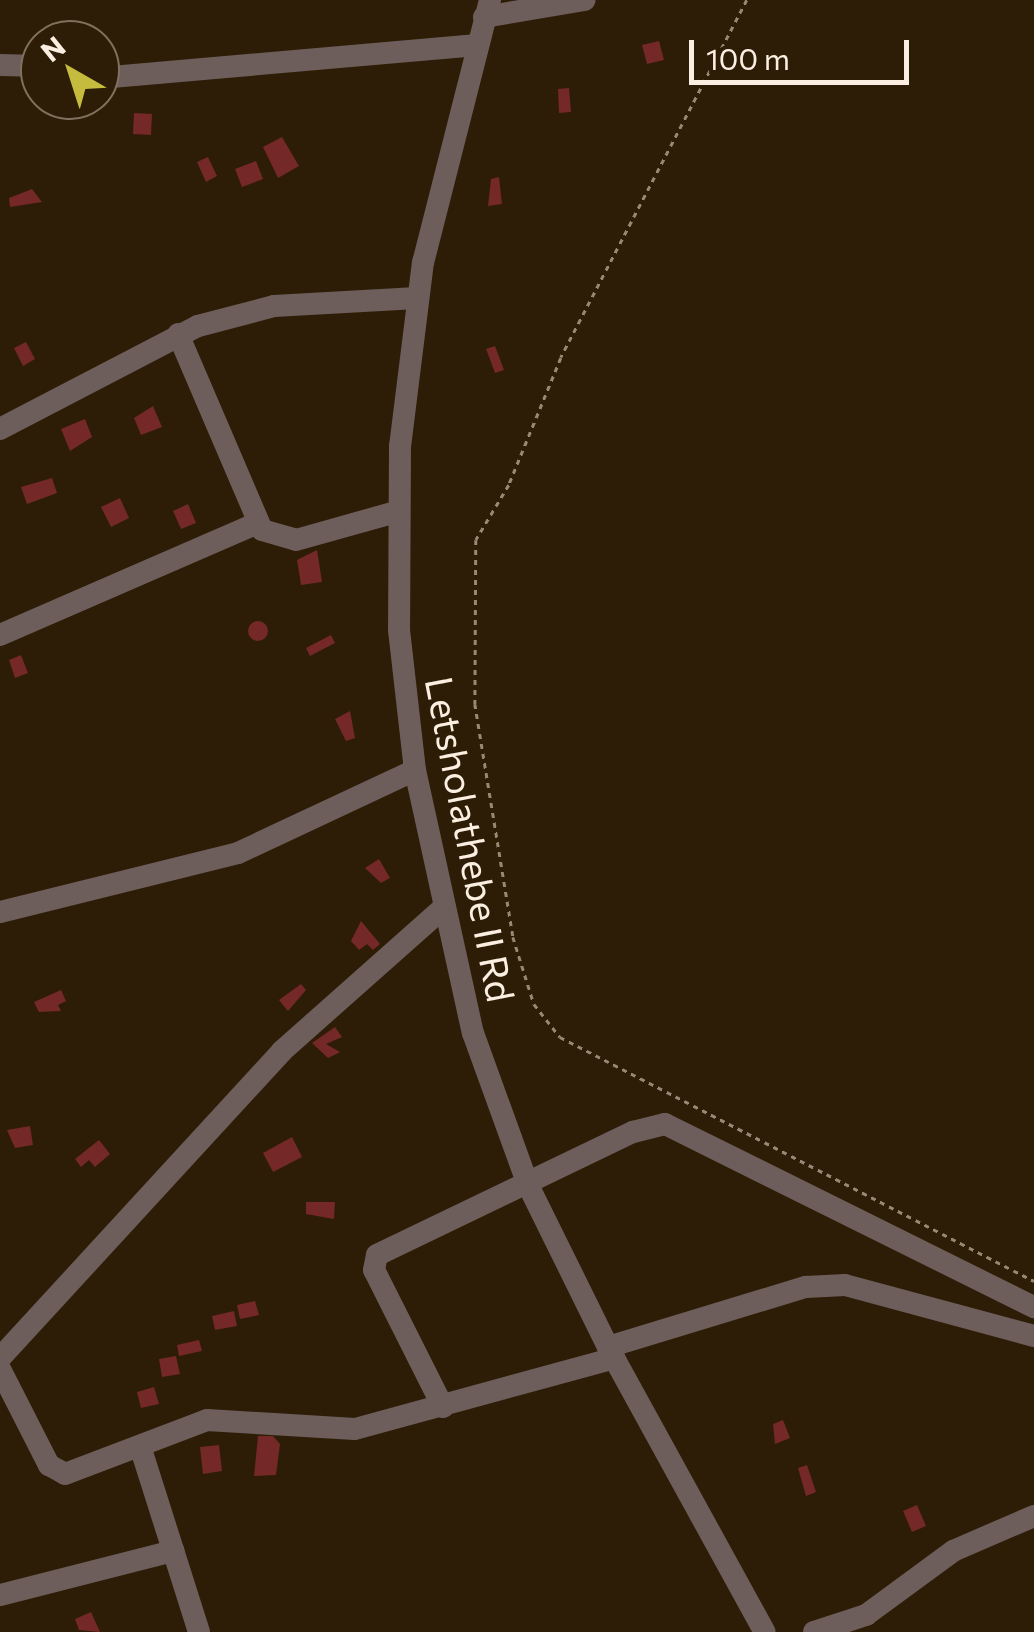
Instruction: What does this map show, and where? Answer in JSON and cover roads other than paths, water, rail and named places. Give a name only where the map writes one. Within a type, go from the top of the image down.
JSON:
[{"type":"street","points":[[487,9],[585,0]]},
{"type":"street","name":"Letsholathebe II Rd","points":[[487,9],[475,45],[417,298],[399,511],[399,630],[415,770],[442,908],[473,1033],[528,1185],[611,1353],[765,1632]]},
{"type":"street","points":[[120,76],[475,45]]},
{"type":"street","points":[[0,429],[178,334],[274,306],[417,298]]},
{"type":"street","points":[[178,334],[212,403],[257,524],[269,535],[296,540],[399,511]]},
{"type":"street","points":[[0,635],[257,524]]},
{"type":"street","points":[[0,912],[212,862],[415,770]]},
{"type":"street","points":[[0,1358],[282,1051],[442,908]]},
{"type":"street","points":[[443,1407],[374,1260],[633,1132],[679,1126],[1034,1307]]},
{"type":"street","points":[[0,1368],[52,1470],[64,1474],[207,1420],[355,1429],[443,1407],[806,1287],[845,1285],[1034,1336]]},
{"type":"street","points":[[140,1446],[199,1632]]},
{"type":"street","points":[[814,1632],[866,1615],[953,1551],[1034,1516]]},
{"type":"street","points":[[0,1595],[173,1551]]}]
